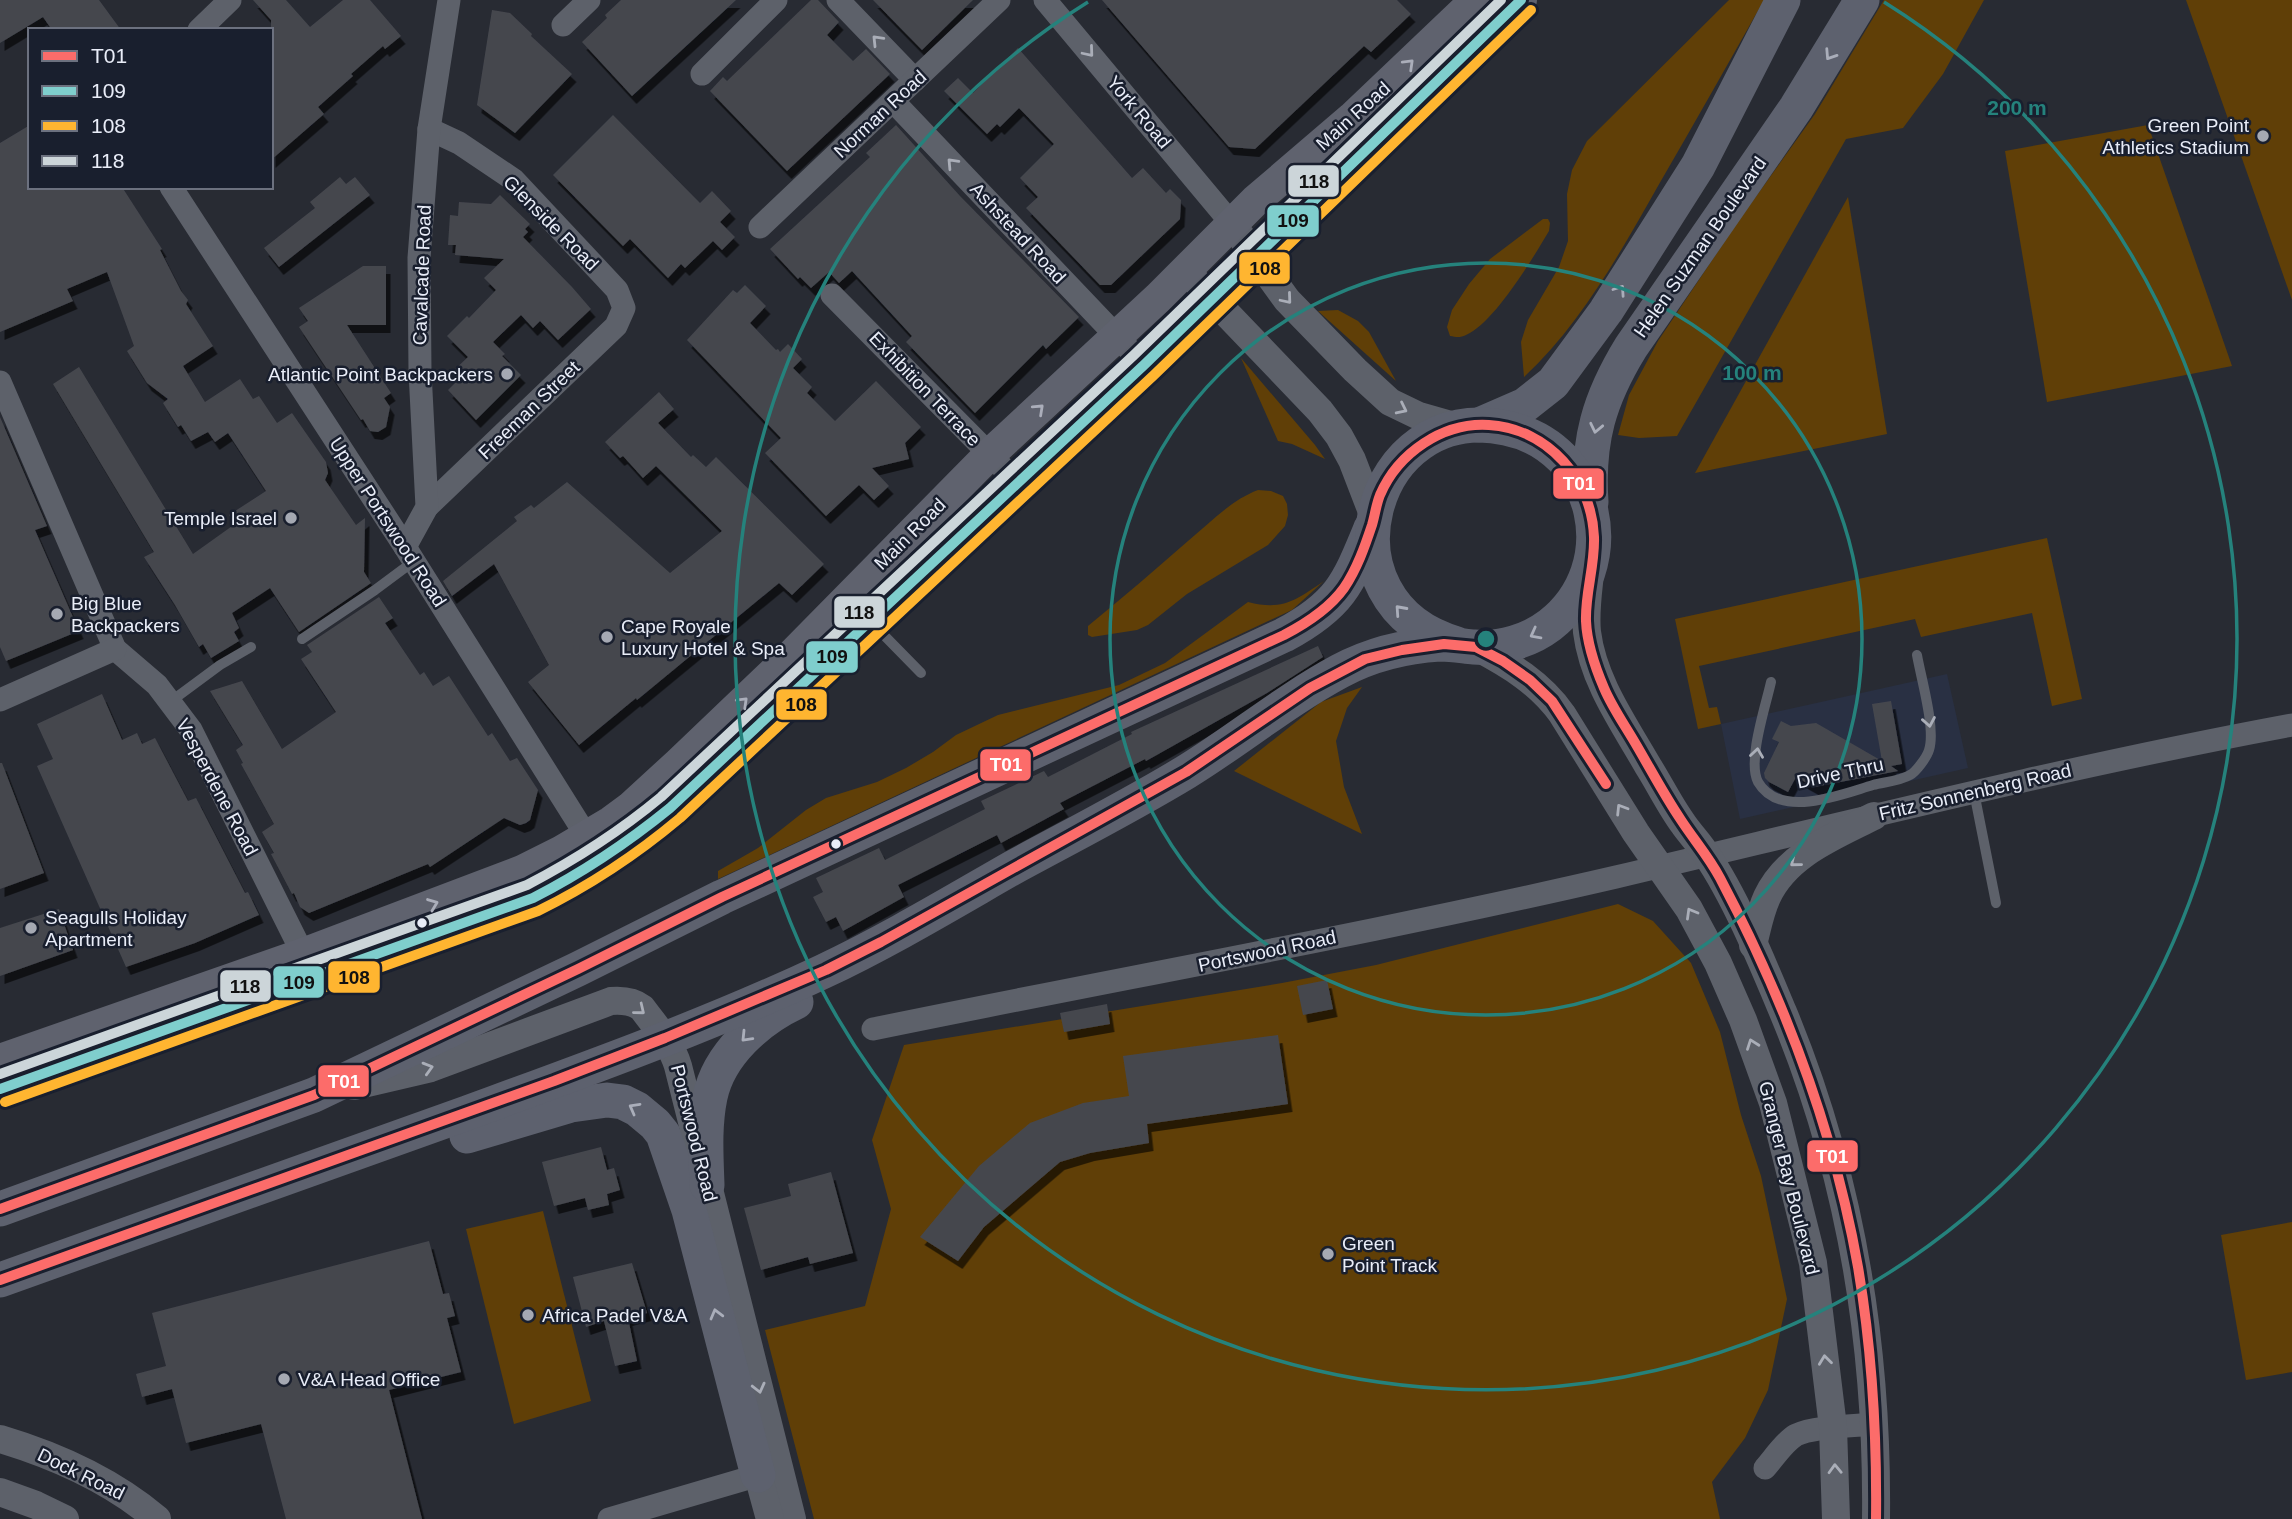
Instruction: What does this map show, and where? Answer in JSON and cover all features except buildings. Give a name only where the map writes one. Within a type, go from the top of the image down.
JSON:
[{"type":"main road","name":"Main Road","points":[[798,668],[848,597],[989,455],[1116,337],[1255,201],[1352,118],[1476,0]]},
{"type":"main road","name":"Main Road","points":[[0,1089],[308,966],[522,871],[594,848],[629,808],[798,668],[869,620],[1144,365],[1521,0]]},
{"type":"main road","name":"Helen Suzman Boulevard","points":[[0,1209],[314,1095],[722,897],[1307,623],[1321,613],[1348,581],[1384,486],[1404,459],[1430,439],[1470,427],[1525,405],[1553,383],[1606,311],[1698,166],[1783,0]]},
{"type":"main road","name":"Helen Suzman Boulevard","points":[[0,1280],[665,1038],[795,984],[881,942],[1186,772],[1297,696],[1365,659],[1436,644],[1507,645],[1547,628],[1573,601],[1591,564],[1595,533],[1590,486],[1594,432],[1612,379],[1630,347],[1796,108],[1862,0]]},
{"type":"main road","name":"Helen Suzman Boulevard","points":[[1470,427],[1504,427],[1524,433],[1555,451],[1578,478],[1592,512]]},
{"type":"main road","name":"Helen Suzman Boulevard","points":[[1373,519],[1372,541],[1376,566],[1390,598],[1420,628],[1439,639],[1467,646]]},
{"type":"main road","points":[[707,1185],[706,1138],[710,1096],[719,1071],[730,1055],[768,1018],[818,992],[881,942]]},
{"type":"main road","name":"Main Road","points":[[0,1060],[308,966]]},
{"type":"main road","points":[[341,1158],[394,1158],[590,1101],[623,1102],[646,1114],[663,1134],[769,1472]]},
{"type":"street","points":[[201,28],[230,0]]},
{"type":"street","name":"Cavalcade Road","points":[[427,507],[420,372],[419,258],[429,129],[449,0]]},
{"type":"street","points":[[563,25],[589,0]]},
{"type":"street","points":[[702,74],[776,0]]},
{"type":"street","points":[[838,0],[915,80]]},
{"type":"street","name":"Norman Road","points":[[760,227],[999,0]]},
{"type":"street","name":"York Road","points":[[1045,0],[1232,224]]},
{"type":"street","name":"Ashstead Road","points":[[893,101],[1144,365]]},
{"type":"street","name":"Glenside Road","points":[[429,129],[459,143],[514,180],[617,290],[624,308]]},
{"type":"street","name":"Upper Portswood Road","points":[[172,189],[409,554],[594,848]]},
{"type":"street","points":[[1232,224],[1287,300],[1390,402],[1419,416],[1470,427]]},
{"type":"street","points":[[1185,270],[1298,386],[1326,419],[1352,460],[1373,519]]},
{"type":"street","name":"Exhibition Terrace","points":[[832,295],[1018,483]]},
{"type":"street","name":"Freeman Street","points":[[427,507],[616,326],[624,308]]},
{"type":"street","name":"Vesperdene Road","points":[[0,382],[115,649],[157,685],[191,730],[308,966]]},
{"type":"street","points":[[409,554],[427,507]]},
{"type":"street","points":[[1591,564],[1586,620],[1589,644],[1599,676],[1613,706],[1683,824],[1707,855],[1753,945],[1783,1013],[1812,1090],[1836,1168],[1866,1319],[1875,1424],[1876,1519]]},
{"type":"street","name":"Granger Bay Boulevard","points":[[1467,646],[1519,672],[1552,701],[1636,833],[1689,909],[1718,963],[1743,1020],[1773,1103],[1813,1264],[1833,1427],[1836,1519]]},
{"type":"street","points":[[0,700],[115,649]]},
{"type":"street","name":"Fritz Sonnenberg Road","points":[[1660,866],[2095,764],[2292,725]]},
{"type":"street","points":[[1753,945],[1766,898],[1783,872],[1812,848],[1874,816]]},
{"type":"street","name":"Portswood Road","points":[[873,1029],[1265,952],[1660,866]]},
{"type":"street","name":"Portswood Road","points":[[314,1095],[431,1068],[611,1001],[622,1000],[638,1004],[665,1038],[678,1066],[707,1185],[769,1472],[770,1519]]},
{"type":"street","points":[[1765,1468],[1798,1434],[1833,1427],[1875,1424]]},
{"type":"street","name":"Dock Road","points":[[0,1440],[24,1447],[103,1481],[149,1512]]},
{"type":"street","points":[[619,1518],[769,1472]]},
{"type":"street","name":"Portswood Road","points":[[769,1472],[792,1519]]},
{"type":"street","points":[[0,1492],[65,1519]]},
{"type":"lane","points":[[302,639],[375,590],[409,554]]},
{"type":"lane","points":[[848,597],[921,673]]},
{"type":"lane","points":[[170,702],[220,665],[251,647]]},
{"type":"lane","name":"Drive Thru","points":[[1771,682],[1755,758],[1755,772],[1766,791],[1784,801],[1816,801],[1910,775],[1928,752],[1932,736],[1917,655]]},
{"type":"lane","points":[[1974,792],[1996,903]]},
{"type":"shaded area","points":[[1729,0],[1764,0],[1598,287],[1564,334],[1524,377],[1521,342],[1528,320],[1559,267],[1568,241],[1567,194],[1572,170],[1587,141]]},
{"type":"shaded area","points":[[1884,0],[1984,0],[1943,74],[1903,128],[1846,139],[1677,436],[1639,438],[1618,435],[1629,395],[1658,341],[1737,223],[1815,114]]},
{"type":"shaded area","name":"Green Point Athletics Stadium","points":[[2186,0],[2292,0],[2292,300]]},
{"type":"shaded area","points":[[2148,125],[2232,366],[2047,402],[2005,151]]},
{"type":"shaded area","points":[[1848,197],[1887,434],[1695,473]]},
{"type":"shaded area","points":[[1543,219],[1548,219],[1550,223],[1549,231],[1500,304],[1477,328],[1462,337],[1450,336],[1447,327],[1452,310],[1469,284],[1490,259]]},
{"type":"shaded area","points":[[1338,310],[1358,321],[1369,332],[1396,381],[1318,311]]},
{"type":"shaded area","points":[[1241,358],[1325,459],[1292,444],[1278,441]]},
{"type":"shaded area","points":[[1258,490],[1283,496],[1287,504],[1285,526],[1268,545],[1187,594],[1148,625],[1137,630],[1092,637],[1088,635],[1088,626],[1230,506]]},
{"type":"shaded area","points":[[2047,538],[2082,699],[2052,706],[2032,613],[1921,637],[1915,619],[1699,666],[1709,708],[1717,707],[1721,724],[1698,729],[1675,619]]},
{"type":"shaded area","points":[[1324,581],[1292,610],[718,879],[718,871],[758,848],[806,810],[826,798],[877,782],[933,752],[956,735],[998,715],[1119,685],[1165,663],[1248,602],[1271,605],[1289,602]]},
{"type":"shaded area","points":[[1947,674],[1968,768],[1740,819],[1721,724]]},
{"type":"shaded area","points":[[1362,687],[1347,708],[1336,741],[1344,787],[1362,834],[1234,771],[1321,702]]},
{"type":"shaded area","name":"Green Point Track","points":[[1618,904],[1653,921],[1691,963],[1720,1032],[1741,1115],[1761,1176],[1787,1299],[1768,1390],[1745,1438],[1712,1482],[1720,1519],[814,1519],[765,1330],[865,1306],[891,1209],[872,1140],[904,1045],[1376,965]]},
{"type":"shaded area","name":"Africa Padel V&A","points":[[543,1211],[591,1401],[514,1424],[466,1229]]},
{"type":"shaded area","points":[[2292,1222],[2292,1372],[2246,1380],[2221,1235]]},
{"type":"transit line","name":"118","points":[[0,1074],[527,885],[613,834],[661,797],[1134,355],[1501,0]]},
{"type":"transit line","name":"109","points":[[0,1089],[533,898],[587,868],[621,845],[670,808],[1144,365],[1521,0]]},
{"type":"transit line","name":"108","points":[[5,1102],[538,911],[576,891],[646,845],[680,818],[1154,375],[1531,10]]},
{"type":"transit line","name":"T01","points":[[0,1209],[314,1095],[722,897],[1284,635],[1317,615],[1332,603],[1344,588],[1363,549],[1380,495],[1398,466],[1424,443],[1439,435],[1472,425],[1489,425],[1530,436],[1548,447],[1576,478],[1585,496],[1594,537],[1586,621],[1598,672],[1611,702],[1663,791],[1720,878],[1765,971],[1804,1067],[1835,1166],[1858,1267],[1873,1393],[1876,1519]]},
{"type":"transit line","name":"T01","points":[[0,1280],[554,1081],[665,1038],[826,970],[1186,772],[1310,688],[1365,659],[1444,644],[1476,647],[1503,661],[1530,680],[1552,701],[1606,784]]},
{"type":"place","name":"Green Point Athletics Stadium","points":[[2263,136]]},
{"type":"place","name":"Atlantic Point Backpackers","points":[[507,374]]},
{"type":"place","name":"Temple Israel","points":[[291,518]]},
{"type":"place","name":"Big Blue Backpackers","points":[[57,614]]},
{"type":"place","name":"Cape Royale Luxury Hotel & Spa","points":[[607,637]]},
{"type":"place","name":"Seagulls Holiday Apartment","points":[[31,928]]},
{"type":"place","name":"Green Point Track","points":[[1328,1254]]},
{"type":"place","name":"Africa Padel V&A","points":[[528,1315]]},
{"type":"place","name":"V&A Head Office","points":[[284,1379]]}]
